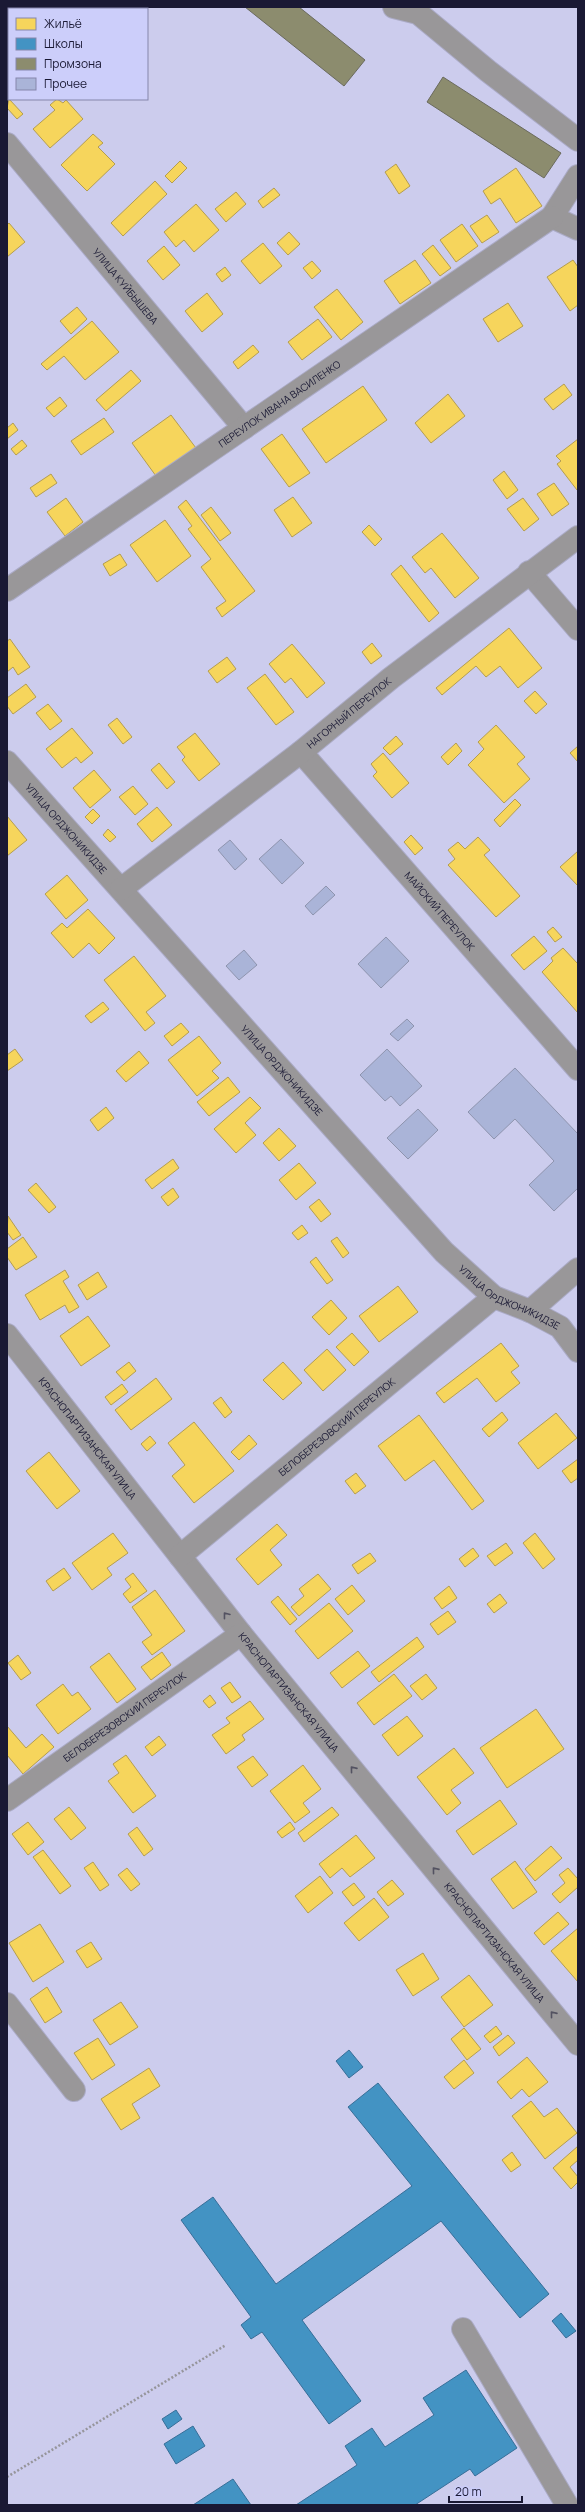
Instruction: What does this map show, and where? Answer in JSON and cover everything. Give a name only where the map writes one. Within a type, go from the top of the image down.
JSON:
[{"type":"street","points":[[394,7],[418,13],[488,71],[578,140]]},
{"type":"street","name":"УЛИЦА КУЙБЫШЕВА","points":[[7,144],[244,428]]},
{"type":"street","points":[[578,176],[552,217],[578,229]]},
{"type":"street","name":"ПЕРЕУЛОК ИВАНА ВАСИЛЕНКО","points":[[7,590],[552,217]]},
{"type":"street","name":"НАГОРНЫЙ ПЕРЕУЛОК","points":[[121,889],[301,752],[391,678],[529,572],[578,537]]},
{"type":"street","points":[[529,572],[578,629]]},
{"type":"street","name":"МАЙСКИЙ ПЕРЕУЛОК","points":[[301,752],[578,1069]]},
{"type":"street","name":"УЛИЦА ОРДЖОНИКИДЗЕ","points":[[7,762],[444,1252],[494,1297],[530,1311],[560,1327],[578,1351]]},
{"type":"street","points":[[530,1311],[578,1269]]},
{"type":"street","name":"БЕЛОБЕРЕЗОВСКИЙ ПЕРЕУЛОК","points":[[180,1556],[494,1297]]},
{"type":"street","name":"КРАСНОПАРТИЗАНСКАЯ УЛИЦА","points":[[7,1335],[241,1634],[578,2044]]},
{"type":"street","name":"БЕЛОБЕРЕЗОВСКИЙ ПЕРЕУЛОК","points":[[7,1800],[241,1634]]},
{"type":"street","points":[[7,2004],[74,2090]]},
{"type":"street","points":[[463,2329],[567,2505]]},
{"type":"path","points":[[7,2477],[226,2346]]},
{"type":"building: Жильё","points":[[10,100],[23,114],[17,119],[7,108]]},
{"type":"building: Жильё","points":[[56,100],[63,103],[66,100],[83,119],[50,148],[33,129],[55,110],[50,105]]},
{"type":"building: Жильё","points":[[93,134],[103,143],[98,147],[115,164],[87,191],[61,165]]},
{"type":"building: Жильё","points":[[180,161],[187,168],[172,183],[165,176]]},
{"type":"building: Жильё","points":[[396,164],[410,186],[399,194],[385,172]]},
{"type":"building: Жильё","points":[[516,168],[542,206],[516,223],[500,198],[491,204],[483,191]]},
{"type":"building: Жильё","points":[[155,181],[167,194],[123,236],[111,223]]},
{"type":"building: Жильё","points":[[274,188],[280,195],[263,208],[258,201]]},
{"type":"building: Жильё","points":[[236,192],[246,204],[226,222],[215,209]]},
{"type":"building: Жильё","points":[[196,204],[219,230],[194,252],[184,240],[176,247],[164,232]]},
{"type":"building: Жильё","points":[[487,215],[499,232],[482,243],[470,226]]},
{"type":"building: Жильё","points":[[9,223],[25,242],[7,257],[7,225]]},
{"type":"building: Жильё","points":[[462,224],[478,246],[456,262],[440,240]]},
{"type":"building: Жильё","points":[[289,232],[300,244],[288,255],[277,243]]},
{"type":"building: Жильё","points":[[263,243],[282,266],[260,284],[241,261]]},
{"type":"building: Жильё","points":[[433,245],[451,268],[440,276],[422,254]]},
{"type":"building: Жильё","points":[[164,246],[180,265],[163,280],[147,261]]},
{"type":"building: Жильё","points":[[415,260],[431,283],[400,304],[384,281]]},
{"type":"building: Жильё","points":[[573,260],[578,267],[578,305],[570,311],[547,277]]},
{"type":"building: Жильё","points":[[312,261],[321,271],[312,279],[303,268]]},
{"type":"building: Жильё","points":[[225,267],[231,275],[222,282],[216,274]]},
{"type":"building: Жильё","points":[[337,289],[363,322],[341,340],[314,307]]},
{"type":"building: Жильё","points":[[207,293],[223,314],[202,332],[185,311]]},
{"type":"building: Жильё","points":[[508,303],[523,326],[498,342],[483,319]]},
{"type":"building: Жильё","points":[[77,307],[87,319],[71,334],[60,321]]},
{"type":"building: Жильё","points":[[318,319],[332,337],[302,360],[288,342]]},
{"type":"building: Жильё","points":[[92,321],[119,352],[85,380],[64,356],[47,370],[41,364]]},
{"type":"building: Жильё","points":[[253,345],[259,352],[238,369],[233,362]]},
{"type":"building: Жильё","points":[[131,370],[141,381],[106,411],[96,400]]},
{"type":"building: Жильё","points":[[564,384],[572,395],[553,410],[544,399]]},
{"type":"building: Жильё","points":[[363,386],[387,420],[326,463],[302,429]]},
{"type":"building: Жильё","points":[[448,394],[465,416],[431,443],[415,423]]},
{"type":"building: Жильё","points":[[60,397],[67,406],[54,417],[46,408]]},
{"type":"building: Жильё","points":[[171,415],[196,448],[156,476],[132,443]]},
{"type":"building: Жильё","points":[[104,418],[114,432],[81,455],[71,441]]},
{"type":"building: Жильё","points":[[13,423],[18,430],[7,439],[7,428]]},
{"type":"building: Жильё","points":[[282,434],[310,473],[289,487],[261,449]]},
{"type":"building: Жильё","points":[[578,439],[577,490],[557,464],[561,461],[556,456]]},
{"type":"building: Жильё","points":[[22,440],[27,446],[16,455],[11,449]]},
{"type":"building: Жильё","points":[[504,471],[518,490],[507,499],[493,480]]},
{"type":"building: Жильё","points":[[51,474],[57,483],[36,497],[30,488]]},
{"type":"building: Жильё","points":[[554,483],[569,504],[552,516],[537,494]]},
{"type":"building: Жильё","points":[[293,497],[312,523],[292,537],[274,510]]},
{"type":"building: Жильё","points":[[66,498],[83,522],[65,536],[47,512]]},
{"type":"building: Жильё","points":[[523,498],[539,519],[524,531],[507,509]]},
{"type":"building: Жильё","points":[[186,500],[255,591],[222,617],[216,608],[226,601],[201,567],[211,559],[188,529],[192,526],[178,507]]},
{"type":"building: Жильё","points":[[211,507],[231,533],[220,541],[201,515]]},
{"type":"building: Жильё","points":[[165,520],[191,556],[157,582],[130,545]]},
{"type":"building: Жильё","points":[[369,525],[382,539],[375,546],[362,532]]},
{"type":"building: Жильё","points":[[442,533],[479,578],[455,598],[431,568],[425,573],[412,557]]},
{"type":"building: Жильё","points":[[120,554],[127,565],[110,576],[103,564]]},
{"type":"building: Жильё","points":[[401,565],[439,613],[429,622],[391,574]]},
{"type":"building: Жильё","points":[[509,628],[542,668],[518,688],[500,666],[486,677],[476,666],[442,695],[436,688]]},
{"type":"building: Жильё","points":[[10,639],[30,667],[18,675],[13,667],[7,672],[7,641]]},
{"type":"building: Жильё","points":[[372,643],[382,656],[371,664],[362,652]]},
{"type":"building: Жильё","points":[[292,644],[325,683],[307,698],[291,678],[285,683],[269,664]]},
{"type":"building: Жильё","points":[[227,657],[236,669],[217,683],[208,671]]},
{"type":"building: Жильё","points":[[265,674],[294,712],[276,725],[247,688]]},
{"type":"building: Жильё","points":[[26,684],[36,697],[13,714],[7,706],[7,698]]},
{"type":"building: Жильё","points":[[535,691],[547,704],[536,714],[524,701]]},
{"type":"building: Жильё","points":[[48,704],[62,721],[50,730],[36,713]]},
{"type":"building: Жильё","points":[[117,718],[132,737],[123,744],[108,725]]},
{"type":"building: Жильё","points":[[496,725],[525,757],[517,764],[530,779],[504,803],[468,765],[484,749],[478,742]]},
{"type":"building: Жильё","points":[[72,728],[93,753],[81,763],[76,757],[62,768],[46,749]]},
{"type":"building: Жильё","points":[[195,733],[220,764],[199,781],[182,760],[185,757],[177,747]]},
{"type":"building: Жильё","points":[[396,736],[403,744],[390,755],[383,748]]},
{"type":"building: Жильё","points":[[456,743],[462,751],[448,765],[441,757]]},
{"type":"building: Жильё","points":[[578,746],[578,762],[570,753]]},
{"type":"building: Жильё","points":[[383,753],[409,783],[392,798],[373,776],[377,772],[371,764]]},
{"type":"building: Жильё","points":[[159,763],[175,782],[167,789],[151,770]]},
{"type":"building: Жильё","points":[[94,770],[111,790],[90,808],[73,788]]},
{"type":"building: Жильё","points":[[133,786],[148,804],[135,815],[119,797]]},
{"type":"building: Жильё","points":[[515,799],[521,805],[500,827],[494,820]]},
{"type":"building: Жильё","points":[[157,807],[172,825],[152,842],[137,824]]},
{"type":"building: Жильё","points":[[93,809],[100,816],[92,824],[85,817]]},
{"type":"building: Жильё","points":[[7,816],[27,840],[7,856]]},
{"type":"building: Жильё","points":[[108,829],[116,837],[110,842],[103,835]]},
{"type":"building: Жильё","points":[[411,835],[423,848],[415,855],[404,842]]},
{"type":"building: Жильё","points":[[478,837],[490,850],[484,855],[520,896],[496,917],[448,865],[455,859],[448,850],[458,842],[465,849]]},
{"type":"building: Жильё","points":[[578,851],[578,886],[560,867]]},
{"type":"building: Жильё","points":[[67,875],[88,900],[66,919],[45,894]]},
{"type":"building: Жильё","points":[[88,909],[115,938],[99,954],[89,943],[73,958],[51,933],[62,923],[67,928]]},
{"type":"building: Жильё","points":[[553,927],[562,937],[555,942],[547,932]]},
{"type":"building: Жильё","points":[[534,936],[547,951],[524,970],[511,955]]},
{"type":"building: Жильё","points":[[563,948],[578,964],[578,1013],[542,972],[553,961],[551,958]]},
{"type":"building: Жильё","points":[[134,956],[166,996],[146,1012],[155,1023],[145,1031],[104,980]]},
{"type":"building: Жильё","points":[[103,1002],[109,1009],[91,1023],[85,1016]]},
{"type":"building: Жильё","points":[[181,1023],[189,1032],[172,1046],[164,1036]]},
{"type":"building: Жильё","points":[[199,1036],[221,1063],[212,1071],[219,1078],[197,1096],[168,1060]]},
{"type":"building: Жильё","points":[[15,1049],[23,1060],[7,1071],[7,1055]]},
{"type":"building: Жильё","points":[[139,1051],[149,1063],[126,1082],[116,1071]]},
{"type":"building: Жильё","points":[[228,1077],[240,1092],[209,1116],[197,1102]]},
{"type":"building: Жильё","points":[[250,1097],[261,1108],[245,1123],[256,1135],[236,1153],[214,1129]]},
{"type":"building: Жильё","points":[[106,1107],[114,1118],[98,1131],[90,1120]]},
{"type":"building: Жильё","points":[[279,1128],[296,1146],[279,1161],[263,1143]]},
{"type":"building: Жильё","points":[[173,1159],[179,1168],[152,1189],[145,1180]]},
{"type":"building: Жильё","points":[[299,1163],[316,1183],[296,1200],[279,1180]]},
{"type":"building: Жильё","points":[[36,1183],[56,1207],[49,1213],[28,1190]]},
{"type":"building: Жильё","points":[[173,1188],[179,1197],[168,1206],[161,1197]]},
{"type":"building: Жильё","points":[[319,1199],[331,1214],[321,1222],[309,1207]]},
{"type":"building: Жильё","points":[[8,1216],[21,1235],[13,1240],[7,1232]]},
{"type":"building: Жильё","points":[[302,1225],[308,1233],[298,1240],[292,1233]]},
{"type":"building: Жильё","points":[[23,1237],[37,1257],[16,1270],[7,1257],[7,1249]]},
{"type":"building: Жильё","points":[[337,1237],[349,1253],[343,1258],[331,1241]]},
{"type":"building: Жильё","points":[[316,1257],[333,1280],[327,1284],[310,1262]]},
{"type":"building: Жильё","points":[[65,1270],[69,1277],[63,1281],[79,1307],[69,1313],[65,1305],[40,1320],[25,1295]]},
{"type":"building: Жильё","points":[[98,1272],[107,1287],[87,1300],[78,1285]]},
{"type":"building: Жильё","points":[[398,1286],[418,1312],[379,1342],[359,1316]]},
{"type":"building: Жильё","points":[[331,1300],[347,1318],[329,1335],[312,1317]]},
{"type":"building: Жильё","points":[[88,1316],[110,1346],[81,1366],[60,1336]]},
{"type":"building: Жильё","points":[[352,1333],[369,1352],[354,1366],[336,1347]]},
{"type":"building: Жильё","points":[[501,1343],[519,1366],[511,1372],[520,1383],[496,1402],[477,1378],[444,1403],[436,1393]]},
{"type":"building: Жильё","points":[[327,1349],[346,1370],[323,1391],[304,1370]]},
{"type":"building: Жильё","points":[[129,1362],[136,1371],[124,1381],[116,1372]]},
{"type":"building: Жильё","points":[[283,1362],[302,1383],[283,1400],[263,1380]]},
{"type":"building: Жильё","points":[[156,1378],[172,1399],[131,1430],[115,1410]]},
{"type":"building: Жильё","points":[[122,1384],[128,1392],[111,1405],[105,1397]]},
{"type":"building: Жильё","points":[[221,1397],[232,1412],[225,1418],[213,1403]]},
{"type":"building: Жильё","points":[[502,1412],[508,1420],[489,1437],[482,1429]]},
{"type":"building: Жильё","points":[[556,1413],[577,1438],[538,1469],[518,1443]]},
{"type":"building: Жильё","points":[[419,1415],[484,1501],[472,1510],[434,1460],[405,1481],[378,1446]]},
{"type":"building: Жильё","points":[[194,1422],[234,1471],[194,1503],[172,1476],[185,1465],[168,1443]]},
{"type":"building: Жильё","points":[[249,1435],[257,1444],[239,1460],[231,1452]]},
{"type":"building: Жильё","points":[[150,1436],[156,1443],[147,1451],[141,1444]]},
{"type":"building: Жильё","points":[[49,1452],[80,1491],[57,1509],[26,1471]]},
{"type":"building: Жильё","points":[[578,1459],[578,1478],[571,1483],[562,1471]]},
{"type":"building: Жильё","points":[[356,1473],[366,1486],[355,1494],[345,1481]]},
{"type":"building: Жильё","points":[[277,1524],[287,1535],[270,1550],[282,1565],[258,1585],[236,1559]]},
{"type":"building: Жильё","points":[[113,1533],[128,1553],[107,1568],[112,1575],[92,1590],[72,1563]]},
{"type":"building: Жильё","points":[[535,1533],[555,1559],[543,1569],[523,1543]]},
{"type":"building: Жильё","points":[[506,1543],[513,1553],[495,1566],[487,1556]]},
{"type":"building: Жильё","points":[[473,1548],[479,1556],[465,1567],[459,1559]]},
{"type":"building: Жильё","points":[[370,1553],[376,1561],[358,1574],[352,1565]]},
{"type":"building: Жильё","points":[[64,1568],[71,1578],[53,1591],[46,1581]]},
{"type":"building: Жильё","points":[[133,1573],[147,1591],[130,1603],[123,1594],[131,1587],[125,1579]]},
{"type":"building: Жильё","points":[[318,1574],[331,1589],[299,1616],[291,1607],[304,1596],[299,1589]]},
{"type":"building: Жильё","points":[[352,1585],[365,1601],[348,1615],[335,1599]]},
{"type":"building: Жильё","points":[[449,1586],[457,1598],[442,1609],[434,1598]]},
{"type":"building: Жильё","points":[[155,1590],[185,1631],[152,1655],[142,1642],[152,1635],[132,1607]]},
{"type":"building: Жильё","points":[[500,1594],[507,1603],[494,1613],[487,1604]]},
{"type":"building: Жильё","points":[[278,1596],[297,1619],[290,1625],[271,1602]]},
{"type":"building: Жильё","points":[[329,1603],[353,1631],[318,1659],[295,1631]]},
{"type":"building: Жильё","points":[[448,1611],[456,1622],[438,1635],[430,1624]]},
{"type":"building: Жильё","points":[[417,1637],[424,1647],[379,1682],[371,1672]]},
{"type":"building: Жильё","points":[[358,1651],[370,1666],[342,1688],[330,1673]]},
{"type":"building: Жильё","points":[[162,1652],[171,1665],[151,1680],[141,1667]]},
{"type":"building: Жильё","points":[[109,1653],[136,1689],[117,1703],[90,1667]]},
{"type":"building: Жильё","points":[[18,1655],[31,1673],[21,1680],[8,1663]]},
{"type":"building: Жильё","points":[[394,1674],[412,1696],[374,1725],[357,1703]]},
{"type":"building: Жильё","points":[[426,1674],[437,1688],[422,1700],[410,1686]]},
{"type":"building: Жильё","points":[[230,1682],[241,1697],[232,1703],[221,1688]]},
{"type":"building: Жильё","points":[[63,1684],[72,1696],[78,1692],[91,1709],[58,1734],[36,1705]]},
{"type":"building: Жильё","points":[[210,1695],[216,1703],[209,1708],[203,1701]]},
{"type":"building: Жильё","points":[[250,1701],[264,1719],[242,1735],[245,1740],[226,1754],[212,1735],[230,1723],[226,1718]]},
{"type":"building: Жильё","points":[[536,1709],[564,1749],[507,1788],[480,1748]]},
{"type":"building: Жильё","points":[[407,1716],[423,1736],[398,1756],[382,1735]]},
{"type":"building: Жильё","points":[[7,1726],[26,1748],[42,1734],[54,1747],[23,1774],[7,1755]]},
{"type":"building: Жильё","points":[[159,1736],[166,1745],[152,1756],[145,1747]]},
{"type":"building: Жильё","points":[[454,1748],[474,1773],[451,1790],[461,1803],[447,1815],[417,1777]]},
{"type":"building: Жильё","points":[[126,1755],[156,1796],[133,1813],[108,1781],[119,1773],[113,1764]]},
{"type":"building: Жильё","points":[[253,1756],[268,1775],[252,1787],[237,1767]]},
{"type":"building: Жильё","points":[[303,1765],[321,1789],[303,1803],[310,1812],[295,1823],[270,1791]]},
{"type":"building: Жильё","points":[[500,1800],[517,1824],[473,1855],[456,1831]]},
{"type":"building: Жильё","points":[[69,1807],[86,1828],[71,1840],[54,1819]]},
{"type":"building: Жильё","points":[[332,1807],[339,1815],[304,1842],[298,1833]]},
{"type":"building: Жильё","points":[[28,1822],[44,1842],[28,1855],[12,1834]]},
{"type":"building: Жильё","points":[[290,1822],[295,1829],[282,1838],[277,1832]]},
{"type":"building: Жильё","points":[[137,1827],[153,1849],[144,1856],[128,1834]]},
{"type":"building: Жильё","points":[[356,1835],[375,1858],[350,1877],[342,1868],[330,1878],[319,1864]]},
{"type":"building: Жильё","points":[[551,1846],[562,1858],[535,1881],[525,1869]]},
{"type":"building: Жильё","points":[[43,1850],[71,1886],[60,1894],[33,1857]]},
{"type":"building: Жильё","points":[[515,1861],[537,1892],[513,1909],[491,1879]]},
{"type":"building: Жильё","points":[[93,1862],[109,1885],[100,1891],[84,1868]]},
{"type":"building: Жильё","points":[[127,1868],[140,1884],[131,1891],[118,1875]]},
{"type":"building: Жильё","points":[[568,1868],[578,1879],[578,1887],[560,1903],[552,1894],[565,1883],[559,1875]]},
{"type":"building: Жильё","points":[[320,1876],[333,1893],[308,1913],[295,1896]]},
{"type":"building: Жильё","points":[[392,1880],[404,1894],[388,1906],[377,1892]]},
{"type":"building: Жильё","points":[[354,1883],[365,1897],[353,1906],[342,1892]]},
{"type":"building: Жильё","points":[[374,1898],[389,1917],[359,1941],[344,1923]]},
{"type":"building: Жильё","points":[[558,1912],[569,1924],[544,1945],[534,1933]]},
{"type":"building: Жильё","points":[[40,1924],[64,1962],[33,1982],[9,1943]]},
{"type":"building: Жильё","points":[[578,1928],[578,1982],[551,1951]]},
{"type":"building: Жильё","points":[[91,1942],[102,1959],[87,1968],[76,1951]]},
{"type":"building: Жильё","points":[[423,1953],[439,1979],[413,1996],[396,1970]]},
{"type":"building: Жильё","points":[[469,1975],[493,2005],[464,2027],[441,1997]]},
{"type":"building: Жильё","points":[[47,1987],[62,2012],[45,2023],[30,1999]]},
{"type":"building: Жильё","points":[[121,2002],[138,2027],[110,2045],[93,2020]]},
{"type":"building: Жильё","points":[[496,2026],[502,2034],[490,2043],[484,2036]]},
{"type":"building: Жильё","points":[[464,2028],[481,2049],[467,2060],[451,2039]]},
{"type":"building: Жильё","points":[[508,2035],[515,2043],[499,2056],[493,2047]]},
{"type":"building: Жильё","points":[[98,2038],[115,2065],[92,2080],[74,2053]]},
{"type":"building: Жильё","points":[[527,2057],[548,2082],[529,2097],[522,2089],[511,2099],[497,2082]]},
{"type":"building: Жильё","points":[[464,2060],[474,2073],[454,2089],[444,2077]]},
{"type":"building: Жильё","points":[[149,2068],[160,2086],[132,2104],[140,2118],[121,2130],[101,2099]]},
{"type":"building: Жильё","points":[[531,2101],[544,2117],[557,2108],[577,2133],[545,2159],[512,2116]]},
{"type":"building: Жильё","points":[[578,2146],[578,2160],[570,2167],[578,2177],[578,2182],[571,2189],[553,2168]]},
{"type":"building: Жильё","points":[[512,2152],[521,2165],[511,2172],[502,2160]]},
{"type":"building: Школы","points":[[349,2050],[363,2067],[349,2078],[336,2061]]},
{"type":"building: Школы","points":[[378,2083],[549,2294],[520,2318],[441,2221],[302,2320],[361,2401],[329,2424],[262,2332],[251,2339],[241,2325],[251,2317],[181,2220],[213,2197],[276,2284],[412,2186],[348,2107]]},
{"type":"building: Школы","points":[[561,2313],[576,2331],[566,2338],[552,2321]]},
{"type":"building: Школы","points":[[466,2370],[517,2448],[475,2476],[470,2469],[415,2505],[296,2505],[357,2465],[345,2446],[372,2428],[385,2447],[434,2415],[423,2398]]},
{"type":"building: Школы","points":[[176,2410],[182,2419],[168,2429],[162,2419]]},
{"type":"building: Школы","points":[[193,2426],[205,2446],[176,2464],[164,2444]]},
{"type":"building: Школы","points":[[233,2479],[251,2505],[193,2505]]},
{"type":"building: Промзона","points":[[245,7],[299,7],[365,60],[344,86]]},
{"type":"building: Промзона","points":[[443,77],[561,153],[544,178],[427,102]]},
{"type":"building: Прочее","points":[[281,839],[304,863],[282,884],[259,859]]},
{"type":"building: Прочее","points":[[230,840],[247,859],[235,870],[218,850]]},
{"type":"building: Прочее","points":[[326,886],[335,895],[313,915],[305,906]]},
{"type":"building: Прочее","points":[[386,937],[409,961],[381,988],[358,964]]},
{"type":"building: Прочее","points":[[244,950],[257,965],[239,980],[226,966]]},
{"type":"building: Прочее","points":[[407,1019],[414,1026],[398,1041],[390,1034]]},
{"type":"building: Прочее","points":[[387,1049],[422,1086],[400,1106],[391,1096],[385,1101],[360,1075]]},
{"type":"building: Прочее","points":[[515,1068],[578,1134],[578,1188],[554,1211],[529,1185],[554,1161],[515,1119],[494,1139],[468,1112]]},
{"type":"building: Прочее","points":[[418,1109],[438,1130],[408,1159],[387,1138]]}]
